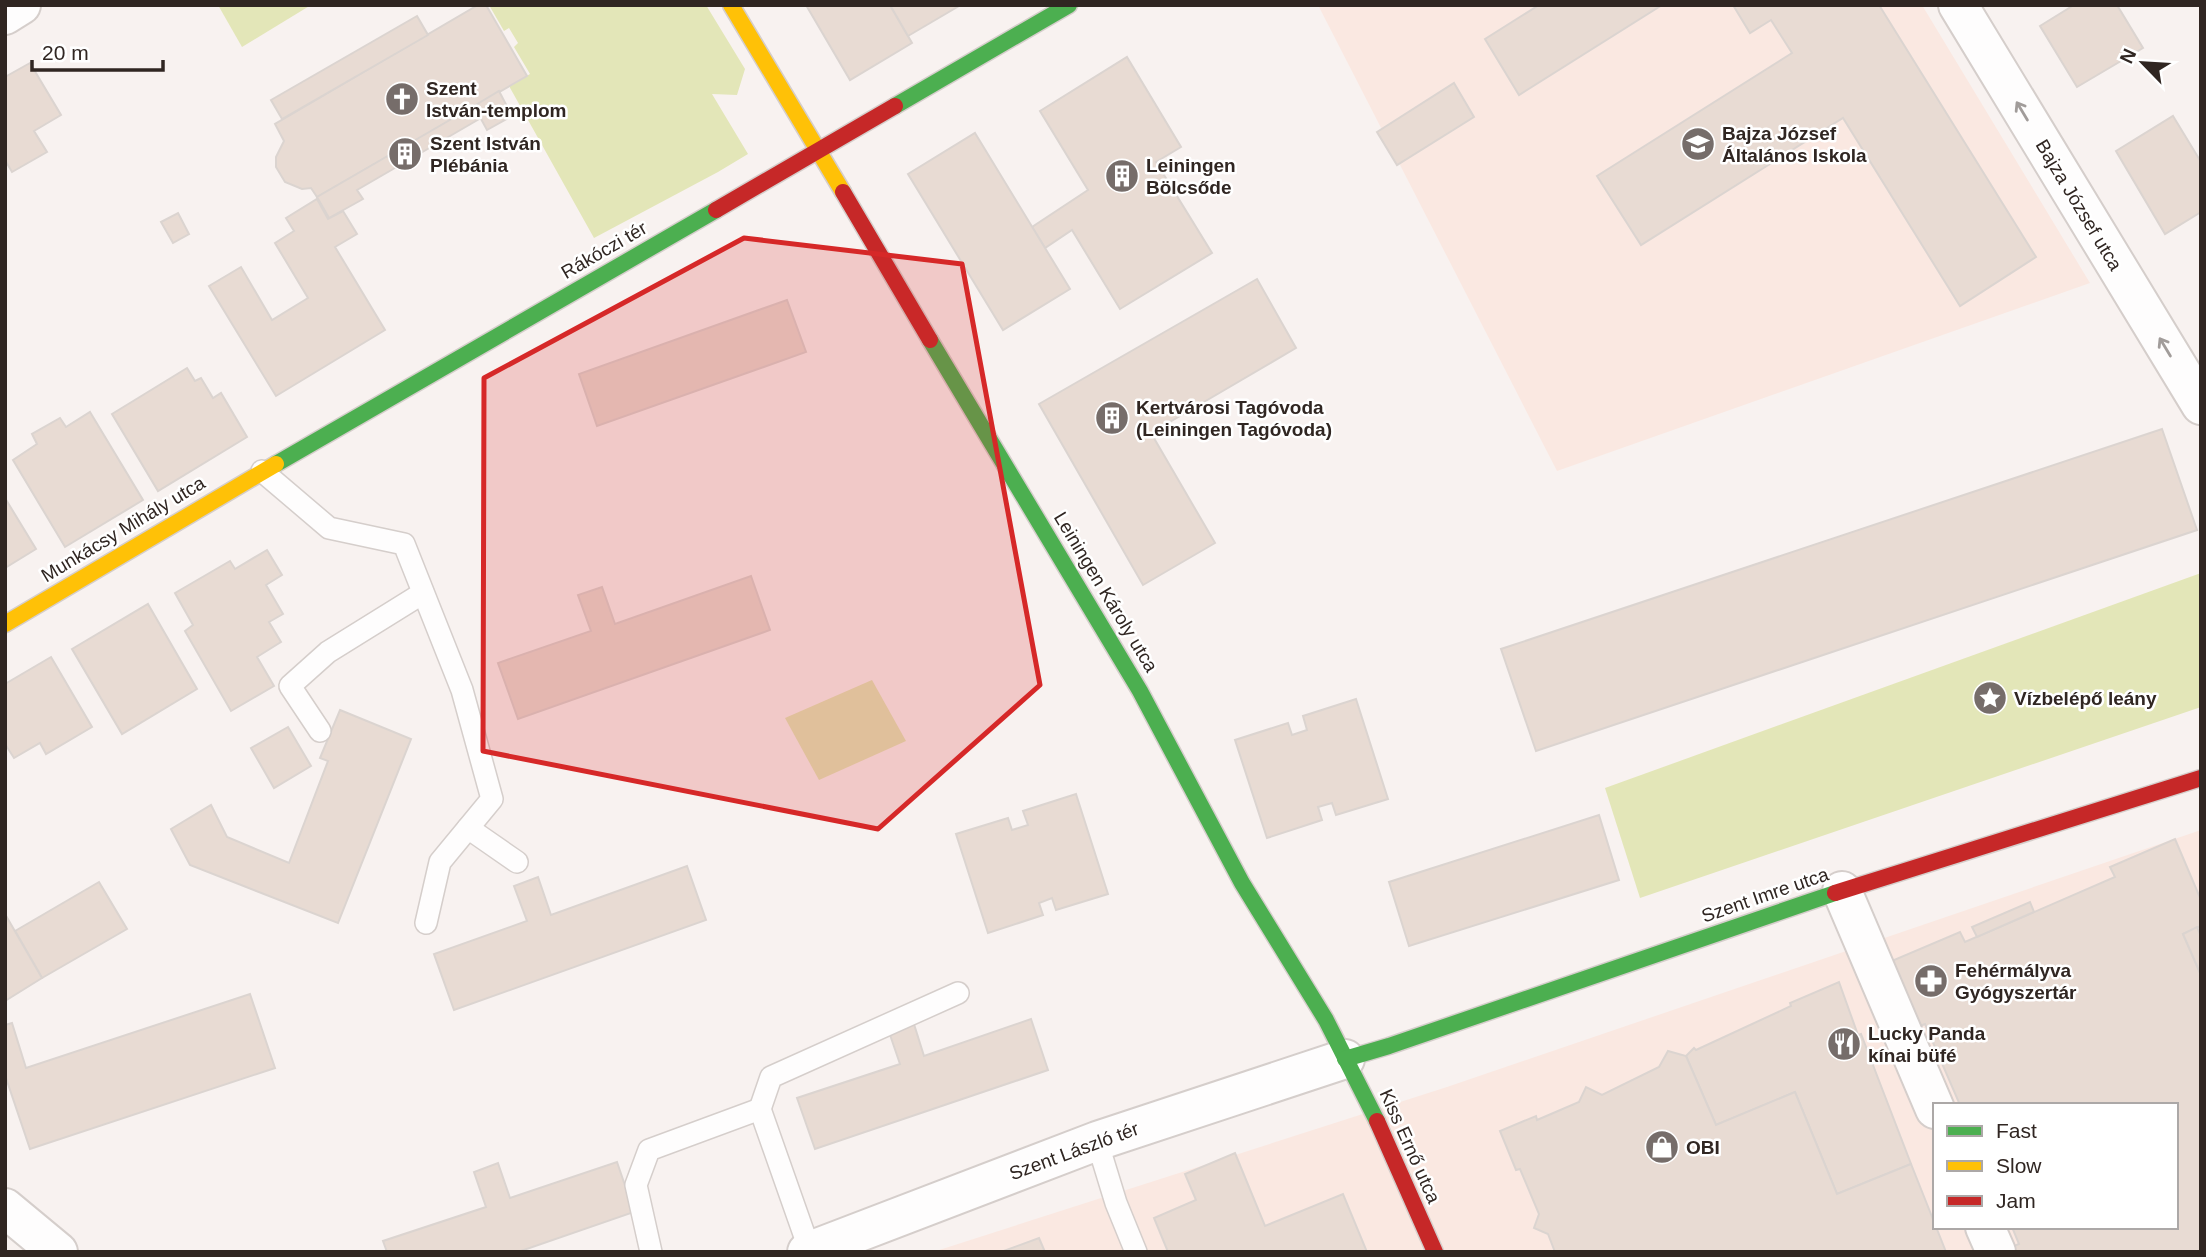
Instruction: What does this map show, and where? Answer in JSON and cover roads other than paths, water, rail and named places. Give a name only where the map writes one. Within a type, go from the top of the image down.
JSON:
[{"type":"street","points":[[5,15],[21,5]]},
{"type":"street","points":[[731,5],[820,152],[1069,5]]},
{"type":"street","name":"Bajza József utca","points":[[1958,5],[2201,405]]},
{"type":"street","name":"Rákóczi tér","points":[[262,471],[820,152]]},
{"type":"street","name":"Leiningen Károly utca","points":[[820,152],[1140,691],[1242,883],[1326,1020],[1345,1059]]},
{"type":"street","name":"Munkácsy Mihály utca","points":[[5,624],[262,471]]},
{"type":"street","name":"Szent Imre utca","points":[[1345,1059],[1842,891],[2201,778]]},
{"type":"street","points":[[1842,891],[1933,1104]]},
{"type":"street","name":"Szent László tér","points":[[808,1251],[1097,1141],[1345,1059]]},
{"type":"street","name":"Kiss Ernő utca","points":[[1345,1059],[1368,1102],[1435,1252]]},
{"type":"street","points":[[5,1208],[58,1252]]},
{"type":"street","points":[[1986,1229],[1996,1252]]},
{"type":"lane","points":[[262,471],[329,528],[404,544],[462,690],[492,799],[440,862],[426,923]]},
{"type":"lane","points":[[320,731],[290,686],[328,652],[423,593]]},
{"type":"lane","points":[[468,828],[517,862]]},
{"type":"lane","points":[[808,1251],[760,1109],[771,1077],[958,993]]},
{"type":"lane","points":[[651,1252],[636,1185],[649,1150],[760,1109]]},
{"type":"lane","points":[[1097,1141],[1116,1203],[1136,1252]]},
{"type":"place","name":"Szent István-templom","points":[[402,99]]},
{"type":"place","name":"Bajza József Általános Iskola","points":[[1698,144]]},
{"type":"place","name":"Szent István Plébánia","points":[[405,154]]},
{"type":"place","name":"Leiningen Bölcsőde","points":[[1122,176]]},
{"type":"place","name":"Kertvárosi Tagóvoda (Leiningen Tagóvoda)","points":[[1112,418]]},
{"type":"place","name":"Vízbelépő leány","points":[[1990,698]]},
{"type":"place","name":"Fehérmályva Gyógyszertár","points":[[1931,981]]},
{"type":"place","name":"Lucky Panda kínai büfé","points":[[1844,1044]]},
{"type":"place","name":"OBI","points":[[1662,1147]]}]
